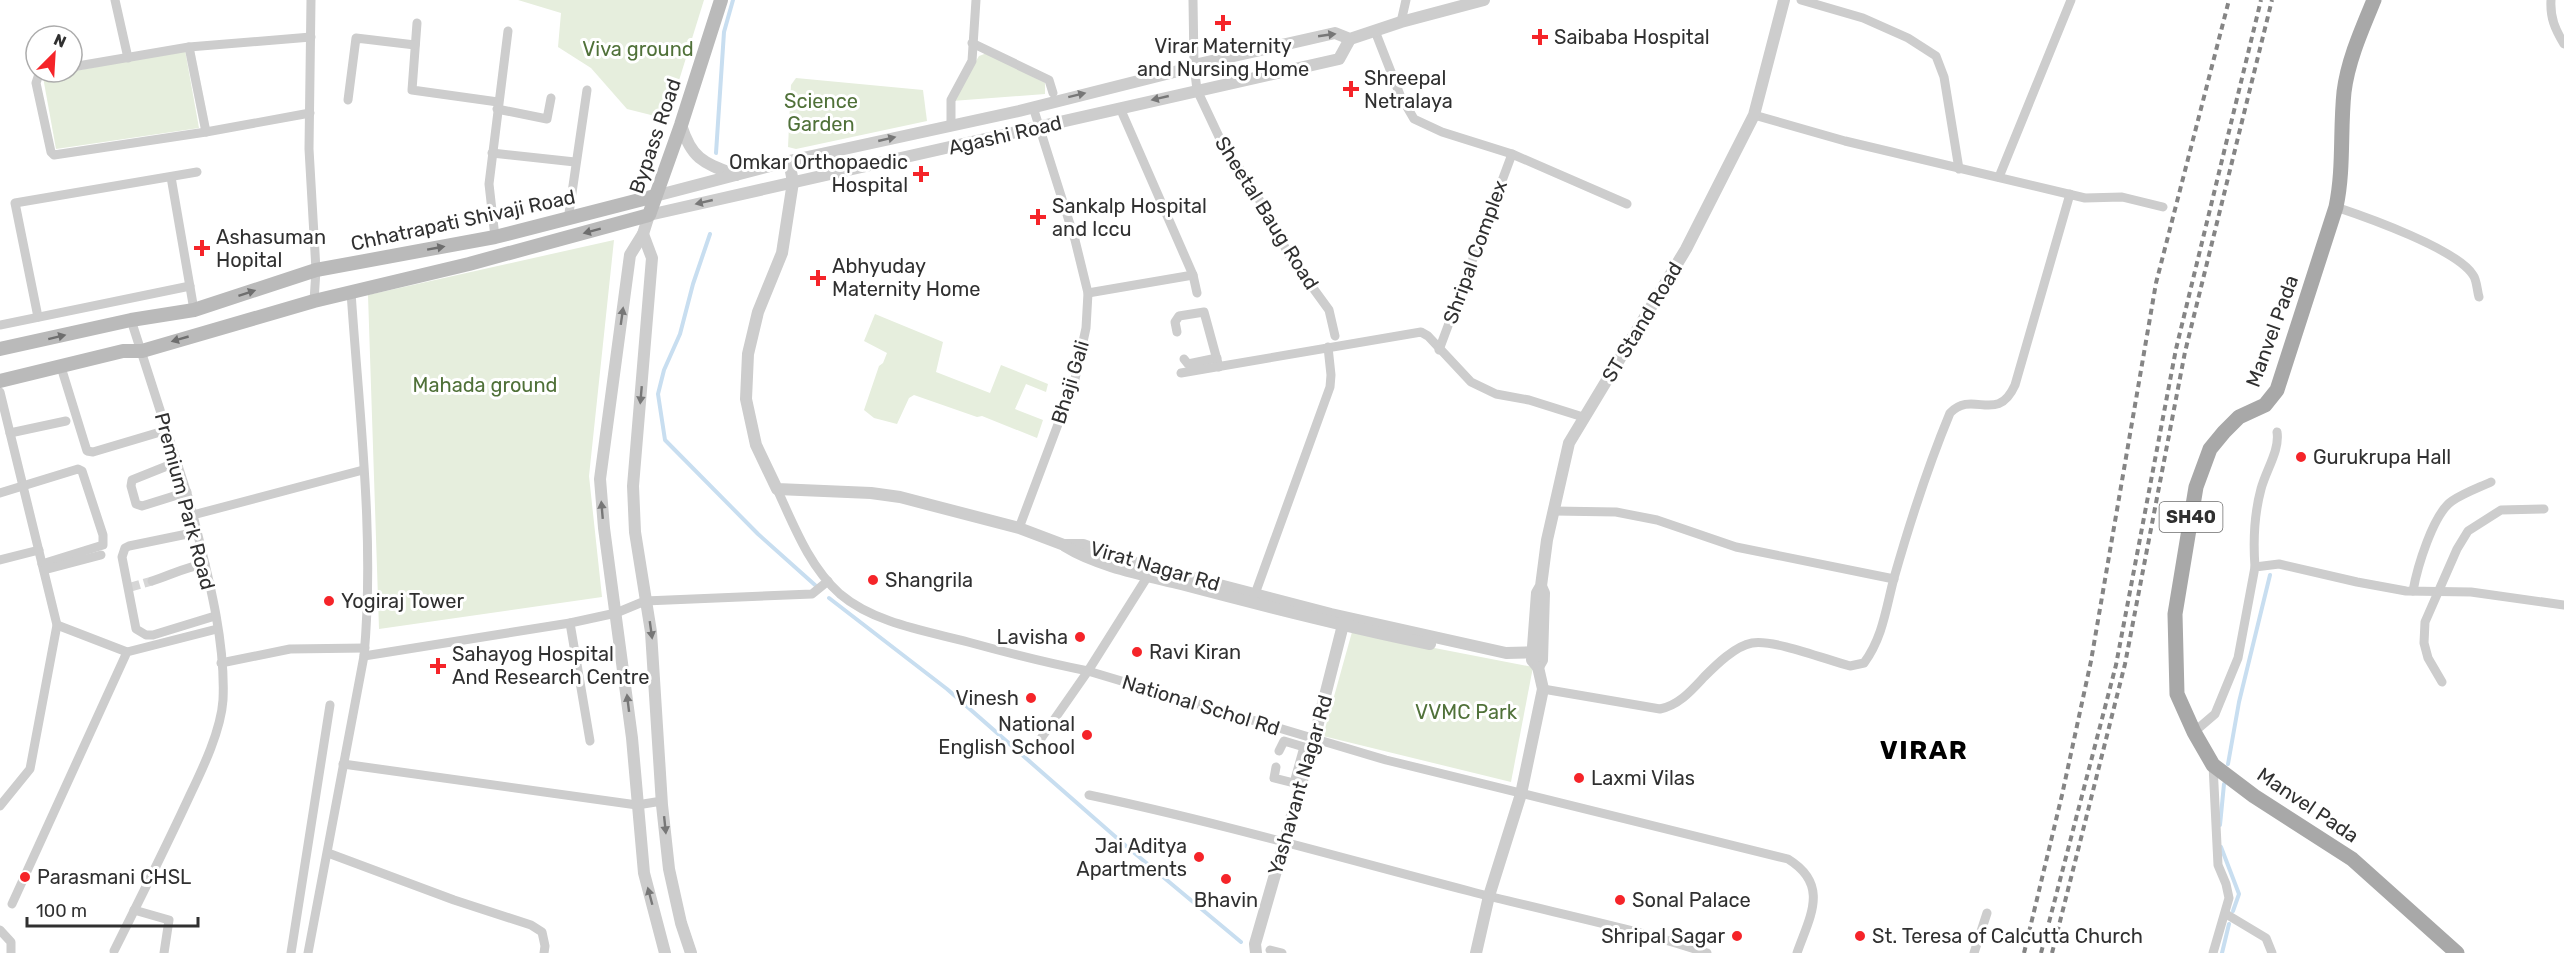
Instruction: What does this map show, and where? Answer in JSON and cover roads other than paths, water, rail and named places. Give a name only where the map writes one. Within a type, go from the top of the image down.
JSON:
[{"type":"main road","name":"Bypass Road","points":[[649,215],[721,0]]},
{"type":"main road","name":"Manvel Pada","points":[[2374,0],[2361,30],[2344,92],[2341,168],[2336,207],[2277,390],[2265,405],[2239,417],[2224,432],[2210,449],[2196,487],[2175,614],[2177,694],[2194,732],[2213,765],[2254,796],[2352,859],[2457,953]]},
{"type":"main road","name":"Chhatrapati Shivaji Road","points":[[0,350],[131,320],[194,310],[316,270],[495,237],[655,196]]},
{"type":"main road","points":[[0,381],[123,351],[142,351],[314,301],[469,264],[649,215]]},
{"type":"street","points":[[115,0],[128,58]]},
{"type":"street","points":[[311,0],[309,148],[316,270],[314,301]]},
{"type":"street","points":[[951,124],[951,100],[972,62],[976,0]]},
{"type":"street","name":"Sheetal Baug Road","points":[[1193,0],[1194,65],[1197,90],[1221,141],[1254,190],[1289,255],[1329,310],[1335,336]]},
{"type":"street","points":[[1401,22],[1406,0]]},
{"type":"street","name":"Agashi Road","points":[[655,196],[789,161],[1033,107],[1194,65],[1335,33],[1350,39],[1401,22],[1484,0]]},
{"type":"street","name":"ST Stand Road","points":[[1543,689],[1537,658],[1544,593],[1541,586],[1569,443],[1686,249],[1754,116],[1784,0]]},
{"type":"street","points":[[1801,0],[1863,18],[1908,38],[1935,56],[1944,77],[1959,169]]},
{"type":"street","points":[[1999,177],[2071,0]]},
{"type":"street","points":[[2551,0],[2550,12],[2553,26],[2564,44]]},
{"type":"street","points":[[417,23],[412,90],[498,106],[548,119],[551,98]]},
{"type":"street","points":[[1376,31],[1400,95],[1414,119],[1442,132],[1512,154],[1627,204]]},
{"type":"street","points":[[495,237],[489,184],[508,32]]},
{"type":"street","points":[[84,65],[189,47],[311,37]]},
{"type":"street","points":[[348,100],[356,38],[415,45]]},
{"type":"street","name":"Agashi Road","points":[[649,215],[1339,59],[1350,39]]},
{"type":"street","points":[[972,43],[1049,80],[1053,93]]},
{"type":"street","points":[[189,47],[206,132]]},
{"type":"street","points":[[36,84],[54,155],[206,132],[310,112]]},
{"type":"street","points":[[568,220],[587,90]]},
{"type":"street","name":"Bhaji Gali","points":[[1018,528],[1075,379],[1086,328],[1088,293],[1075,240],[1033,107]]},
{"type":"street","points":[[1120,108],[1193,275],[1197,293]]},
{"type":"street","points":[[1754,116],[1845,141],[2085,198],[2122,196],[2163,207]]},
{"type":"street","points":[[681,125],[688,147],[696,155],[710,166],[737,176]]},
{"type":"street","points":[[492,153],[575,162]]},
{"type":"street","name":"Shripal Complex","points":[[1439,350],[1512,154]]},
{"type":"street","points":[[777,489],[756,445],[746,399],[747,365],[758,312],[782,253],[793,182],[789,161]]},
{"type":"street","points":[[38,316],[15,203],[197,172]]},
{"type":"street","points":[[171,177],[194,310]]},
{"type":"street","points":[[1476,953],[1489,896],[1521,794],[1543,689],[1660,710],[1672,707],[1713,668],[1739,648],[1751,643],[1767,642],[1850,666],[1864,663],[1875,648],[1883,627],[1894,579],[1950,413],[1957,406],[1966,403],[1999,405],[2009,398],[2070,194]]},
{"type":"street","points":[[2336,207],[2402,232],[2452,257],[2474,275],[2479,297]]},
{"type":"street","points":[[649,215],[643,234],[630,255],[600,479],[632,738],[644,873],[665,953]]},
{"type":"street","points":[[643,234],[652,258],[633,486],[635,532],[651,632],[662,801],[669,869],[681,923],[691,953]]},
{"type":"street","points":[[1088,293],[1193,275]]},
{"type":"street","points":[[0,325],[190,286]]},
{"type":"street","points":[[308,953],[364,652],[368,610],[363,470],[351,292]]},
{"type":"street","points":[[1178,332],[1175,322],[1179,316],[1204,312],[1218,362]]},
{"type":"street","name":"Premium Park Road","points":[[114,951],[209,754],[223,702],[217,629],[193,533],[193,515],[131,320]]},
{"type":"street","points":[[1184,360],[1188,364],[1218,362],[1421,332],[1428,336],[1471,382],[1496,394],[1529,400],[1583,417]]},
{"type":"street","points":[[1255,594],[1330,387],[1328,347]]},
{"type":"street","points":[[1181,373],[1218,362]]},
{"type":"street","points":[[61,367],[87,451],[93,452],[167,430]]},
{"type":"street","points":[[0,392],[57,625],[30,770],[0,806]]},
{"type":"street","points":[[10,433],[66,421]]},
{"type":"street","points":[[2194,732],[2215,714],[2238,658],[2255,567],[2253,540],[2256,509],[2266,471],[2277,445],[2277,432]]},
{"type":"street","points":[[177,462],[132,480],[131,486],[136,504],[142,506],[187,492]]},
{"type":"street","points":[[0,493],[78,469],[82,471],[103,536],[103,545],[43,567]]},
{"type":"street","points":[[193,515],[363,470]]},
{"type":"street","points":[[2413,591],[2415,579],[2438,516],[2451,501],[2491,482]]},
{"type":"street","name":"Virat Nagar Rd","points":[[777,489],[871,493],[900,497],[1018,528],[1064,545],[1083,545],[1150,571],[1255,594],[1344,622],[1537,658]]},
{"type":"street","name":"National Schol Rd","points":[[777,489],[803,548],[826,583],[868,611],[904,626],[1050,664],[1088,671],[1310,745],[1700,835],[1788,859],[1802,868],[1810,881],[1815,899],[1797,953]]},
{"type":"street","points":[[2442,682],[2428,658],[2424,643],[2425,622],[2457,549],[2468,531],[2501,510],[2544,509]]},
{"type":"street","points":[[1554,511],[1616,512],[1657,520],[1736,547],[1894,579]]},
{"type":"street","points":[[193,533],[125,548],[122,557],[136,629],[146,635],[213,617]]},
{"type":"street","points":[[0,560],[39,550]]},
{"type":"street","points":[[43,567],[101,555]]},
{"type":"street","points":[[152,581],[174,574],[181,569],[202,564]]},
{"type":"street","points":[[2255,567],[2279,564],[2357,582],[2413,591],[2471,592],[2564,605]]},
{"type":"street","points":[[1035,747],[1088,671],[1150,571],[1344,622]]},
{"type":"street","points":[[221,663],[290,649],[364,652],[570,623],[616,613],[645,601],[812,594],[826,583]]},
{"type":"street","name":"Yashavant Nagar Rd","points":[[1253,950],[1344,622]]},
{"type":"street","points":[[570,623],[590,741]]},
{"type":"street","points":[[57,625],[128,652],[217,629]]},
{"type":"street","points":[[12,904],[128,652]]},
{"type":"street","points":[[291,953],[330,705]]},
{"type":"street","points":[[1276,767],[1274,778],[1294,783],[1310,745],[1284,741],[1279,751]]},
{"type":"street","points":[[343,764],[637,805],[662,801]]},
{"type":"street","points":[[2213,765],[2218,865],[2229,898],[2213,953]]},
{"type":"street","points":[[1089,795],[1162,810],[1673,942],[1707,953]]},
{"type":"street","points":[[328,853],[454,900],[531,925],[542,932],[544,953]]},
{"type":"street","points":[[134,910],[169,920],[164,953]]},
{"type":"street","points":[[1974,953],[1987,913]]},
{"type":"street","points":[[2226,914],[2266,938],[2272,953]]},
{"type":"street","points":[[0,930],[11,942],[10,953]]},
{"type":"street","points":[[1270,950],[1282,953]]},
{"type":"waterway","points":[[716,153],[724,32],[733,0]]},
{"type":"waterway","points":[[710,234],[693,284],[680,334],[664,370],[658,394],[665,440],[758,534],[815,585]]},
{"type":"waterway","points":[[2228,764],[2239,702],[2270,575]]},
{"type":"waterway","points":[[829,598],[947,689],[1126,846],[1241,942]]},
{"type":"waterway","points":[[2220,825],[2224,784]]},
{"type":"waterway","points":[[2221,847],[2239,894],[2233,911]]},
{"type":"waterway","points":[[2222,953],[2229,924]]},
{"type":"tunnel","points":[[131,587],[152,581]]},
{"type":"railway","points":[[2024,953],[2091,661],[2156,283],[2229,0]]},
{"type":"railway","points":[[2041,953],[2116,665],[2176,349],[2261,0]]},
{"type":"railway","points":[[2052,953],[2125,664],[2185,352],[2272,0]]},
{"type":"place","name":"Virar Maternity and Nursing Home","points":[[1223,23]]},
{"type":"place","name":"Saibaba Hospital","points":[[1540,37]]},
{"type":"place","name":"Shreepal Netralaya","points":[[1351,89]]},
{"type":"place","name":"Omkar Orthopaedic Hospital","points":[[921,174]]},
{"type":"place","name":"Sankalp Hospital and Iccu","points":[[1038,217]]},
{"type":"place","name":"Ashasuman Hopital","points":[[202,248]]},
{"type":"place","name":"Abhyuday Maternity Home","points":[[818,278]]},
{"type":"place","name":"Gurukrupa Hall","points":[[2301,457]]},
{"type":"place","name":"Shangrila","points":[[873,580]]},
{"type":"place","name":"Yogiraj Tower","points":[[329,601]]},
{"type":"place","name":"Lavisha","points":[[1080,637]]},
{"type":"place","name":"Ravi Kiran","points":[[1137,652]]},
{"type":"place","name":"Sahayog Hospital And Research Centre","points":[[438,666]]},
{"type":"place","name":"Vinesh","points":[[1031,698]]},
{"type":"place","name":"National English School","points":[[1087,735]]},
{"type":"place","name":"Laxmi Vilas","points":[[1579,778]]},
{"type":"place","name":"Jai Aditya Apartments","points":[[1199,857]]},
{"type":"place","name":"Parasmani CHSL","points":[[25,877]]},
{"type":"place","name":"Bhavin","points":[[1226,879]]},
{"type":"place","name":"Sonal Palace","points":[[1620,900]]},
{"type":"place","name":"Shripal Sagar","points":[[1737,936]]},
{"type":"place","name":"St. Teresa of Calcutta Church","points":[[1860,936]]},
{"type":"district","name":"VIRAR","points":[[1924,750]]},
{"type":"park label","name":"Viva ground","points":[[638,49]]},
{"type":"park label","name":"Science Garden","points":[[821,112]]},
{"type":"park label","name":"Mahada ground","points":[[485,385]]},
{"type":"park label","name":"VVMC Park","points":[[1466,712]]}]
